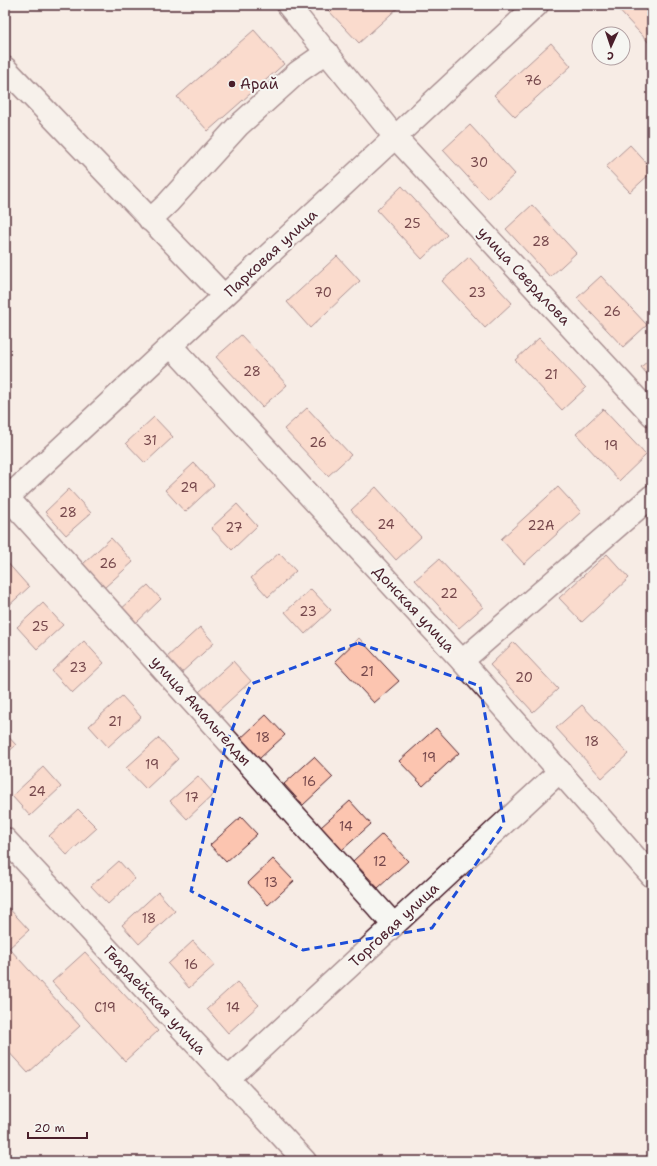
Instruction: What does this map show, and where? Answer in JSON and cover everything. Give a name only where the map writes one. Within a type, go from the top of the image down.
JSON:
[{"type":"street","name":"Парковая улица","points":[[6,499],[537,5]]},
{"type":"street","name":"улица Свердлова","points":[[294,7],[327,52],[395,137],[652,415]]},
{"type":"street","points":[[150,220],[238,126],[298,72],[327,52]]},
{"type":"street","points":[[5,68],[224,296]]},
{"type":"street","name":"Донская улица","points":[[171,346],[462,661],[652,876]]},
{"type":"street","points":[[462,661],[652,496]]},
{"type":"street","name":"улица Амальгелды","points":[[6,499],[394,925]]},
{"type":"street","name":"Торговая улица","points":[[228,1079],[560,771]]},
{"type":"street","name":"Гвардейская улица","points":[[5,839],[305,1161]]},
{"type":"highlighted area","points":[[358,643],[480,686],[504,823],[432,928],[303,950],[191,891],[226,744],[251,684]]},
{"type":"building","points":[[333,5],[401,5],[359,43],[328,10]]},
{"type":"building","points":[[614,5],[652,5],[652,46]]},
{"type":"building","points":[[254,30],[284,64],[208,131],[177,97]]},
{"type":"building","points":[[551,43],[571,66],[515,117],[494,95]]},
{"type":"building","points":[[470,125],[515,174],[488,199],[443,150]]},
{"type":"building","points":[[630,145],[652,169],[652,172],[630,192],[606,167]]},
{"type":"building","points":[[402,186],[447,235],[422,259],[377,210]]},
{"type":"building","points":[[532,205],[576,253],[550,277],[506,229]]},
{"type":"building","points":[[337,256],[360,281],[310,328],[287,302]]},
{"type":"building","points":[[469,257],[512,303],[485,328],[442,281]]},
{"type":"building","points":[[601,276],[647,325],[623,347],[577,298]]},
{"type":"building","points":[[241,335],[287,385],[262,407],[216,357]]},
{"type":"building","points":[[539,338],[586,388],[562,410],[515,360]]},
{"type":"building","points":[[652,357],[652,380],[641,367]]},
{"type":"building","points":[[307,408],[351,455],[328,476],[284,429]]},
{"type":"building","points":[[603,409],[646,455],[619,481],[576,434]]},
{"type":"building","points":[[154,417],[173,437],[145,463],[126,443]]},
{"type":"building","points":[[194,463],[214,485],[185,512],[165,490]]},
{"type":"building","points":[[376,487],[421,537],[396,560],[351,510]]},
{"type":"building","points":[[558,487],[581,512],[524,564],[501,539]]},
{"type":"building","points":[[69,489],[91,513],[66,535],[45,512]]},
{"type":"building","points":[[237,504],[257,526],[232,550],[211,528]]},
{"type":"building","points":[[111,538],[133,562],[104,588],[83,564]]},
{"type":"building","points":[[279,553],[296,571],[268,597],[251,578]]},
{"type":"building","points":[[607,554],[629,578],[582,622],[559,598]]},
{"type":"building","points":[[439,559],[483,607],[459,628],[415,580]]},
{"type":"building","points":[[5,560],[29,587],[5,609]]},
{"type":"building","points":[[148,585],[161,599],[134,625],[120,610]]},
{"type":"building","points":[[311,589],[331,610],[305,634],[285,612]]},
{"type":"building","points":[[43,603],[63,625],[37,649],[17,627]]},
{"type":"building","points":[[200,627],[214,643],[180,674],[166,658]]},
{"type":"building","points":[[359,638],[399,681],[374,703],[335,661]]},
{"type":"building","points":[[84,641],[104,663],[72,693],[52,671]]},
{"type":"building","points":[[514,642],[558,689],[533,712],[490,665]]},
{"type":"building","points":[[233,661],[251,681],[217,712],[199,692]]},
{"type":"building","points":[[122,696],[141,717],[108,747],[89,726]]},
{"type":"building","points":[[582,705],[628,754],[602,778],[556,728]]},
{"type":"building","points":[[266,715],[285,735],[259,759],[240,739]]},
{"type":"building","points":[[436,728],[459,753],[423,786],[399,761]]},
{"type":"building","points":[[5,733],[16,745],[5,755]]},
{"type":"building","points":[[159,738],[178,759],[146,789],[126,768]]},
{"type":"building","points":[[314,757],[333,777],[303,805],[284,784]]},
{"type":"building","points":[[43,767],[61,787],[30,816],[12,796]]},
{"type":"building","points":[[198,776],[214,794],[187,819],[170,801]]},
{"type":"building","points":[[350,801],[371,824],[342,850],[321,827]]},
{"type":"building","points":[[78,809],[97,828],[67,855],[49,836]]},
{"type":"building","points":[[241,817],[257,834],[226,862],[210,845]]},
{"type":"building","points":[[382,834],[408,861],[378,888],[353,861]]},
{"type":"building","points":[[273,859],[294,881],[268,905],[248,883]]},
{"type":"building","points":[[119,861],[135,879],[108,904],[91,886]]},
{"type":"building","points":[[158,892],[175,911],[139,944],[122,925]]},
{"type":"building","points":[[5,904],[29,930],[9,948],[80,1026],[28,1073],[5,1048]]},
{"type":"building","points":[[193,941],[215,965],[189,988],[168,964]]},
{"type":"building","points":[[85,952],[158,1031],[125,1061],[52,982]]},
{"type":"building","points":[[237,982],[259,1005],[228,1033],[207,1009]]},
{"type":"place","name":"Арай","points":[[232,84]]}]
